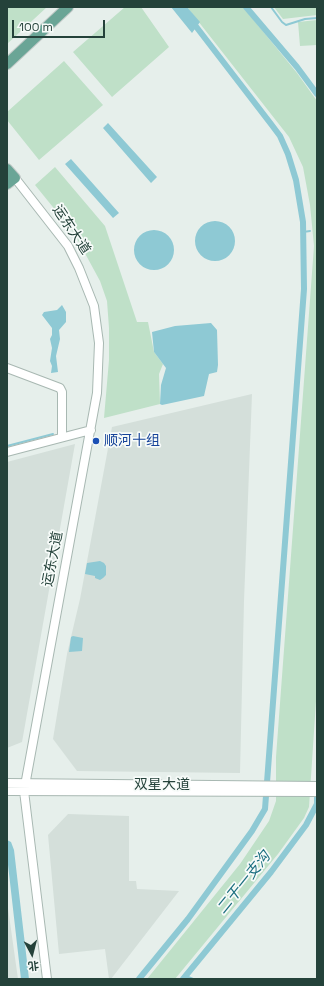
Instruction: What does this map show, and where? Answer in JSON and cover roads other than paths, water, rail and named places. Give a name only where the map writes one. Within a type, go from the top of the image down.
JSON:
[{"type":"main road","points":[[7,64],[68,7]]},
{"type":"street","name":"运东大道","points":[[9,175],[68,246],[79,268],[94,306],[100,360],[98,393],[25,787],[47,979]]},
{"type":"street","points":[[7,368],[60,388],[62,392],[62,438]]},
{"type":"street","points":[[7,452],[91,430]]},
{"type":"street","name":"双星大道","points":[[7,784],[25,787],[248,788],[317,786]]},
{"type":"street","name":"双星大道","points":[[7,791],[25,787]]},
{"type":"street","points":[[248,788],[317,792]]},
{"type":"water","points":[[171,7],[187,7],[200,22],[192,33]]},
{"type":"water","points":[[108,123],[157,177],[151,183],[103,128]]},
{"type":"water","points":[[71,159],[119,213],[113,218],[65,164]]},
{"type":"water","points":[[215,221],[223,223],[229,227],[233,233],[235,241],[233,249],[229,255],[223,259],[215,261],[207,259],[201,255],[197,249],[195,241],[197,233],[201,227],[207,223]]},
{"type":"water","points":[[154,230],[162,232],[168,236],[172,242],[174,250],[172,258],[168,264],[162,268],[154,270],[146,268],[140,264],[136,258],[134,250],[136,242],[140,236],[146,232]]},
{"type":"water","points":[[62,305],[66,312],[66,322],[59,330],[60,339],[56,356],[58,372],[51,373],[52,366],[50,361],[52,348],[50,339],[52,335],[52,328],[42,315],[44,312],[57,310]]},
{"type":"water","points":[[211,323],[217,330],[218,365],[217,372],[209,374],[204,396],[162,405],[160,404],[161,385],[166,368],[154,352],[152,332],[175,326]]},
{"type":"water","points":[[100,561],[106,566],[106,575],[103,578],[100,580],[95,578],[95,576],[85,574],[87,563]]},
{"type":"water","points":[[71,637],[83,638],[82,651],[69,652]]},
{"type":"water","points":[[7,840],[11,842],[14,850],[29,979],[21,979],[7,856]]},
{"type":"waterway","name":"二干一支沟","points":[[246,7],[297,67],[317,94]]},
{"type":"waterway","points":[[271,7],[286,25],[305,19],[317,18]]},
{"type":"waterway","points":[[139,979],[188,919],[252,831],[265,809],[304,289],[303,222],[296,180],[288,154],[280,136],[191,20]]},
{"type":"waterway","points":[[303,232],[310,231]]},
{"type":"waterway","points":[[7,446],[53,434]]},
{"type":"waterway","name":"二干一支沟","points":[[183,979],[271,872],[306,825],[317,804],[317,798]]},
{"type":"waterway","points":[[186,976],[193,979]]},
{"type":"place","name":"顺河十组","points":[[96,441]]}]
